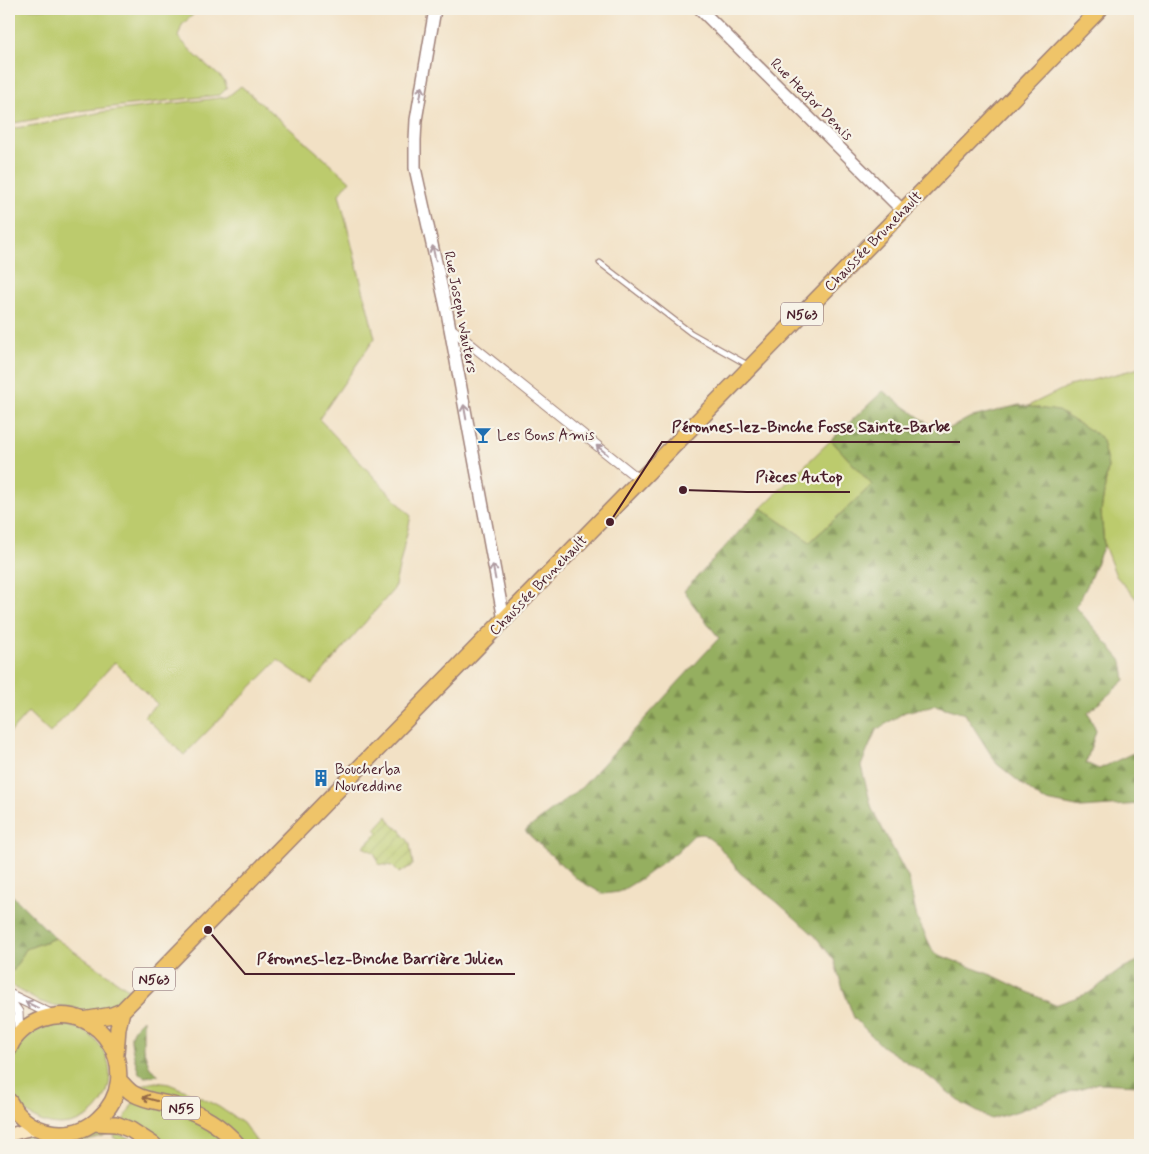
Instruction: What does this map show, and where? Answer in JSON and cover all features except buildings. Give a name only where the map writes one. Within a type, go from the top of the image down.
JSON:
[{"type":"main road","name":"Chaussée Brunehault","points":[[122,1011],[1100,9]]},
{"type":"main road","points":[[83,1020],[122,1011]]},
{"type":"main road","points":[[116,1054],[118,1028],[122,1011]]},
{"type":"main road","points":[[9,1101],[23,1120],[38,1128],[58,1133],[70,1132],[94,1123],[106,1112],[111,1105],[120,1080],[116,1054],[110,1042],[94,1027],[83,1020],[56,1016],[38,1021],[24,1029],[12,1043]]},
{"type":"main road","name":"N55","points":[[120,1080],[134,1094],[199,1114],[216,1124],[238,1145]]},
{"type":"main road","points":[[94,1123],[116,1124],[131,1130],[154,1145]]},
{"type":"main road","points":[[9,1135],[38,1128]]},
{"type":"street","name":"Rue Joseph Wauters","points":[[435,9],[416,120],[414,140],[415,168],[449,328],[504,620]]},
{"type":"street","name":"Rue Hector Denis","points":[[700,9],[903,210]]},
{"type":"street","points":[[449,328],[640,480]]},
{"type":"street","points":[[9,994],[56,1016]]},
{"type":"street","points":[[9,998],[18,1012],[12,1043]]},
{"type":"lane","points":[[600,263],[691,333],[751,367]]},
{"type":"green space","points":[[9,9],[199,9],[182,25],[178,37],[196,56],[224,80],[227,88],[220,95],[86,110],[9,124]]},
{"type":"green space","points":[[241,86],[350,181],[339,194],[375,338],[319,419],[411,516],[394,589],[312,684],[278,660],[184,755],[144,716],[157,704],[115,662],[50,733],[28,712],[9,734],[9,129],[102,112],[227,97]]},
{"type":"green space","points":[[1140,366],[1140,603],[1116,576],[1104,545],[1101,512],[1108,466],[1028,406],[1069,386],[1136,369]]},
{"type":"green space","points":[[883,391],[941,433],[969,418],[1019,405],[1058,411],[1101,437],[1108,466],[1101,512],[1104,545],[1076,607],[1122,661],[1125,680],[1088,713],[1096,731],[1086,763],[1099,769],[1131,754],[1140,752],[1140,804],[1081,808],[1042,800],[997,764],[965,714],[935,705],[905,712],[876,730],[861,766],[872,809],[908,877],[917,918],[934,953],[994,976],[1055,1005],[1089,993],[1123,968],[1140,960],[1140,1085],[1098,1083],[991,1119],[963,1104],[924,1073],[882,1046],[854,1018],[834,960],[815,936],[777,902],[740,873],[718,845],[703,834],[694,835],[678,851],[642,878],[619,892],[603,894],[577,879],[525,831],[581,788],[719,638],[684,591],[761,508],[810,542],[872,485],[831,440]]},
{"type":"green space","points":[[831,440],[872,485],[810,542],[761,508]]},
{"type":"green space","points":[[387,816],[394,826],[401,829],[410,845],[413,865],[399,873],[392,866],[378,864],[374,852],[363,847],[378,832],[375,829]]},
{"type":"green space","points":[[9,892],[55,938],[26,949],[13,971],[9,968]]},
{"type":"green space","points":[[55,938],[131,991],[105,1010],[91,1012],[38,1001],[9,984],[9,968],[13,971],[26,949]]},
{"type":"green space","points":[[9,1005],[15,1020],[9,1035]]},
{"type":"green space","points":[[143,1019],[143,1048],[150,1068],[159,1075],[145,1077],[139,1073],[136,1065],[131,1036],[134,1029]]},
{"type":"green space","points":[[60,1025],[79,1029],[95,1040],[106,1056],[110,1075],[106,1094],[95,1110],[79,1121],[60,1125],[41,1121],[25,1110],[14,1094],[10,1075],[14,1056],[25,1040],[41,1029]]},
{"type":"green space","points":[[156,1082],[169,1084],[219,1107],[243,1123],[259,1145],[244,1145],[138,1088],[145,1084]]},
{"type":"green space","points":[[134,1101],[204,1123],[232,1145],[161,1145],[123,1121]]},
{"type":"green space","points":[[102,1131],[109,1131],[109,1133],[72,1144],[60,1145],[23,1140],[11,1144],[9,1142],[22,1136],[50,1141],[75,1141]]},
{"type":"green space","points":[[116,1133],[140,1145],[126,1145],[113,1137]]},
{"type":"place","name":"Les Bons Amis","points":[[483,435]]},
{"type":"place","name":"Pièces Autop","points":[[683,490]]},
{"type":"place","name":"Péronnes-lez-Binche Fosse Sainte-Barbe","points":[[610,522]]},
{"type":"place","name":"Boucherba Noureddine","points":[[321,778]]},
{"type":"place","name":"Péronnes-lez-Binche Barrière Julien","points":[[208,930]]}]
